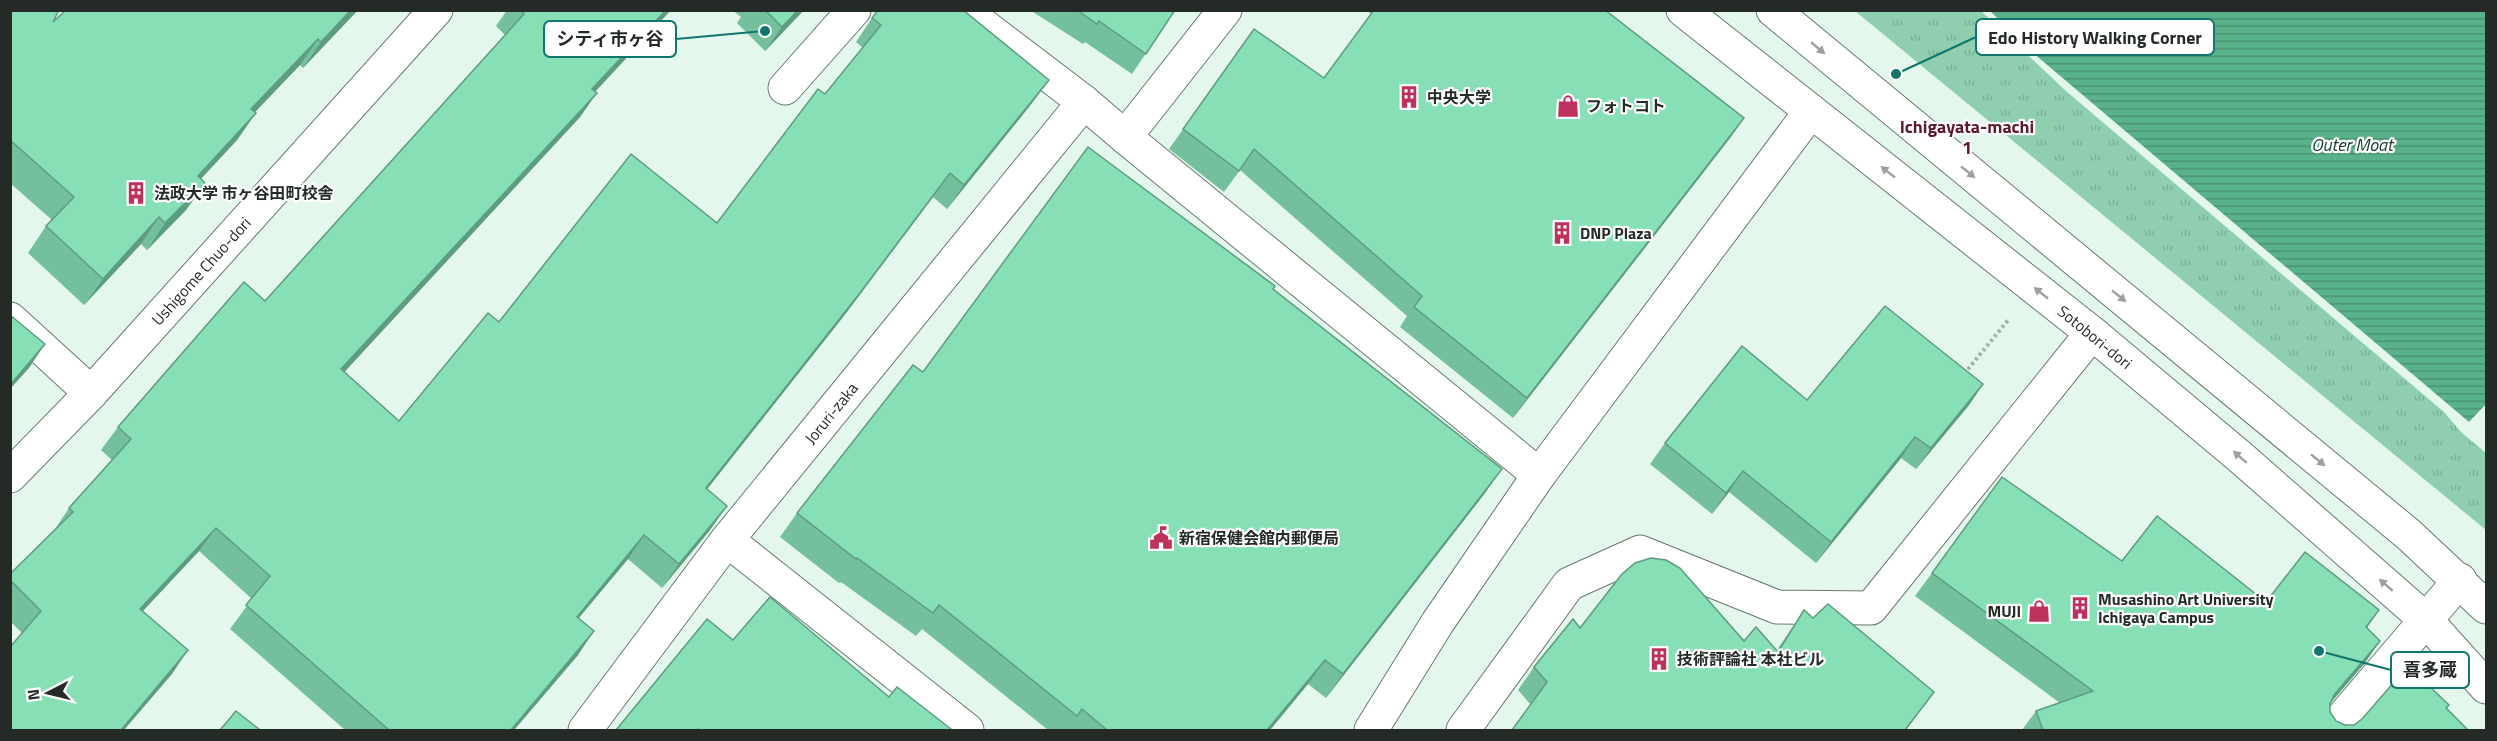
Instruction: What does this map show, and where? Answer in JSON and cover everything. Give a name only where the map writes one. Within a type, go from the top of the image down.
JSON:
[{"type":"street","name":"Ushigome Chuo-dori","points":[[10,476],[91,393],[436,10]]},
{"type":"street","points":[[785,88],[854,10]]},
{"type":"street","points":[[963,10],[1084,102],[1539,475]]},
{"type":"street","points":[[1125,137],[1225,10]]},
{"type":"street","name":"Sotobori-dori","points":[[1683,10],[2092,333],[2239,456],[2425,619],[2487,687]]},
{"type":"street","points":[[1773,10],[2408,534],[2487,607]]},
{"type":"street","name":"Joruri-zaka","points":[[585,730],[727,540],[1084,102]]},
{"type":"street","points":[[1371,730],[1438,622],[1539,475],[1811,111]]},
{"type":"street","points":[[10,319],[91,393]]},
{"type":"street","points":[[1463,730],[1569,584],[1640,552],[1777,607],[1871,608],[2092,333]]},
{"type":"street","points":[[727,540],[967,730]]},
{"type":"street","points":[[2332,730],[2460,580]]},
{"type":"path","points":[[1958,382],[2034,288]]},
{"type":"green space","points":[[1855,11],[1981,11],[2066,91],[2444,412],[2461,432],[2486,453],[2486,530]]},
{"type":"water","name":"Outer Moat","points":[[1990,11],[2486,11],[2486,404],[2469,422],[2039,58]]},
{"type":"building","points":[[10,10],[59,10],[53,22],[66,10],[351,10],[321,42],[318,39],[251,109],[256,113],[198,176],[205,183],[165,223],[159,217],[103,279],[46,226],[74,197],[10,140]]},
{"type":"building","points":[[521,10],[666,10],[592,89],[597,93],[341,369],[399,421],[488,313],[499,322],[631,154],[717,223],[818,89],[825,94],[881,25],[872,18],[878,10],[963,10],[1049,80],[964,185],[950,173],[860,293],[706,488],[727,506],[679,564],[644,535],[577,617],[594,631],[511,730],[389,730],[246,605],[270,576],[216,528],[140,609],[188,650],[121,730],[10,730],[10,647],[41,611],[10,580],[10,574],[73,512],[69,508],[131,439],[118,427],[244,282],[265,301],[524,14]]},
{"type":"building","points":[[765,10],[798,10],[782,27]]},
{"type":"building","points":[[1077,10],[1175,10],[1146,54],[1099,21],[1097,24]]},
{"type":"building","points":[[1374,10],[1605,10],[1744,118],[1527,398],[1414,307],[1422,296],[1254,149],[1239,171],[1183,129],[1254,29],[1324,78]]},
{"type":"building","points":[[1088,147],[1275,286],[1273,289],[1502,469],[1343,674],[1325,660],[1267,730],[1107,730],[1082,709],[1077,716],[939,605],[933,613],[856,559],[797,513],[913,365],[923,372]]},
{"type":"building","points":[[1885,306],[1983,384],[1931,448],[1915,437],[1831,542],[1743,471],[1726,493],[1665,443],[1742,346],[1807,400]]},
{"type":"building","points":[[10,315],[45,344],[10,385]]},
{"type":"building","points":[[2002,477],[2122,561],[2157,516],[2266,602],[2305,552],[2379,610],[2366,627],[2380,641],[2334,695],[2330,704],[2330,712],[2336,721],[2345,725],[2354,725],[2362,719],[2408,666],[2449,705],[2446,708],[2468,730],[2043,730],[2036,711],[2093,691],[1932,573]]},
{"type":"building","points":[[1651,558],[1666,560],[1680,568],[1744,641],[1756,627],[1778,652],[1804,610],[1813,618],[1828,604],[1934,692],[1905,730],[1512,730],[1547,682],[1534,667],[1573,619],[1580,628],[1622,574],[1635,563]]},
{"type":"building","points":[[770,597],[889,697],[897,687],[951,729],[616,730],[707,619],[733,640]]},
{"type":"building","points":[[236,711],[260,730],[220,730]]},
{"type":"place","name":"シティ市ヶ谷","points":[[765,31]]},
{"type":"place","name":"Edo History Walking Corner","points":[[1896,74]]},
{"type":"place","name":"中央大学","points":[[1409,97]]},
{"type":"place","name":"フォトコト","points":[[1568,106]]},
{"type":"place","name":"法政大学 市ヶ谷田町校舎","points":[[136,193]]},
{"type":"place","name":"DNP Plaza","points":[[1562,233]]},
{"type":"place","name":"新宿保健会館内郵便局","points":[[1161,538]]},
{"type":"place","name":"Musashino Art University Ichigaya Campus","points":[[2080,608]]},
{"type":"place","name":"MUJI","points":[[2039,611]]},
{"type":"place","name":"喜多蔵","points":[[2319,651]]},
{"type":"place","name":"技術評論社 本社ビル","points":[[1659,659]]},
{"type":"district","name":"Ichigayata-machi 1","points":[[1967,137]]}]
